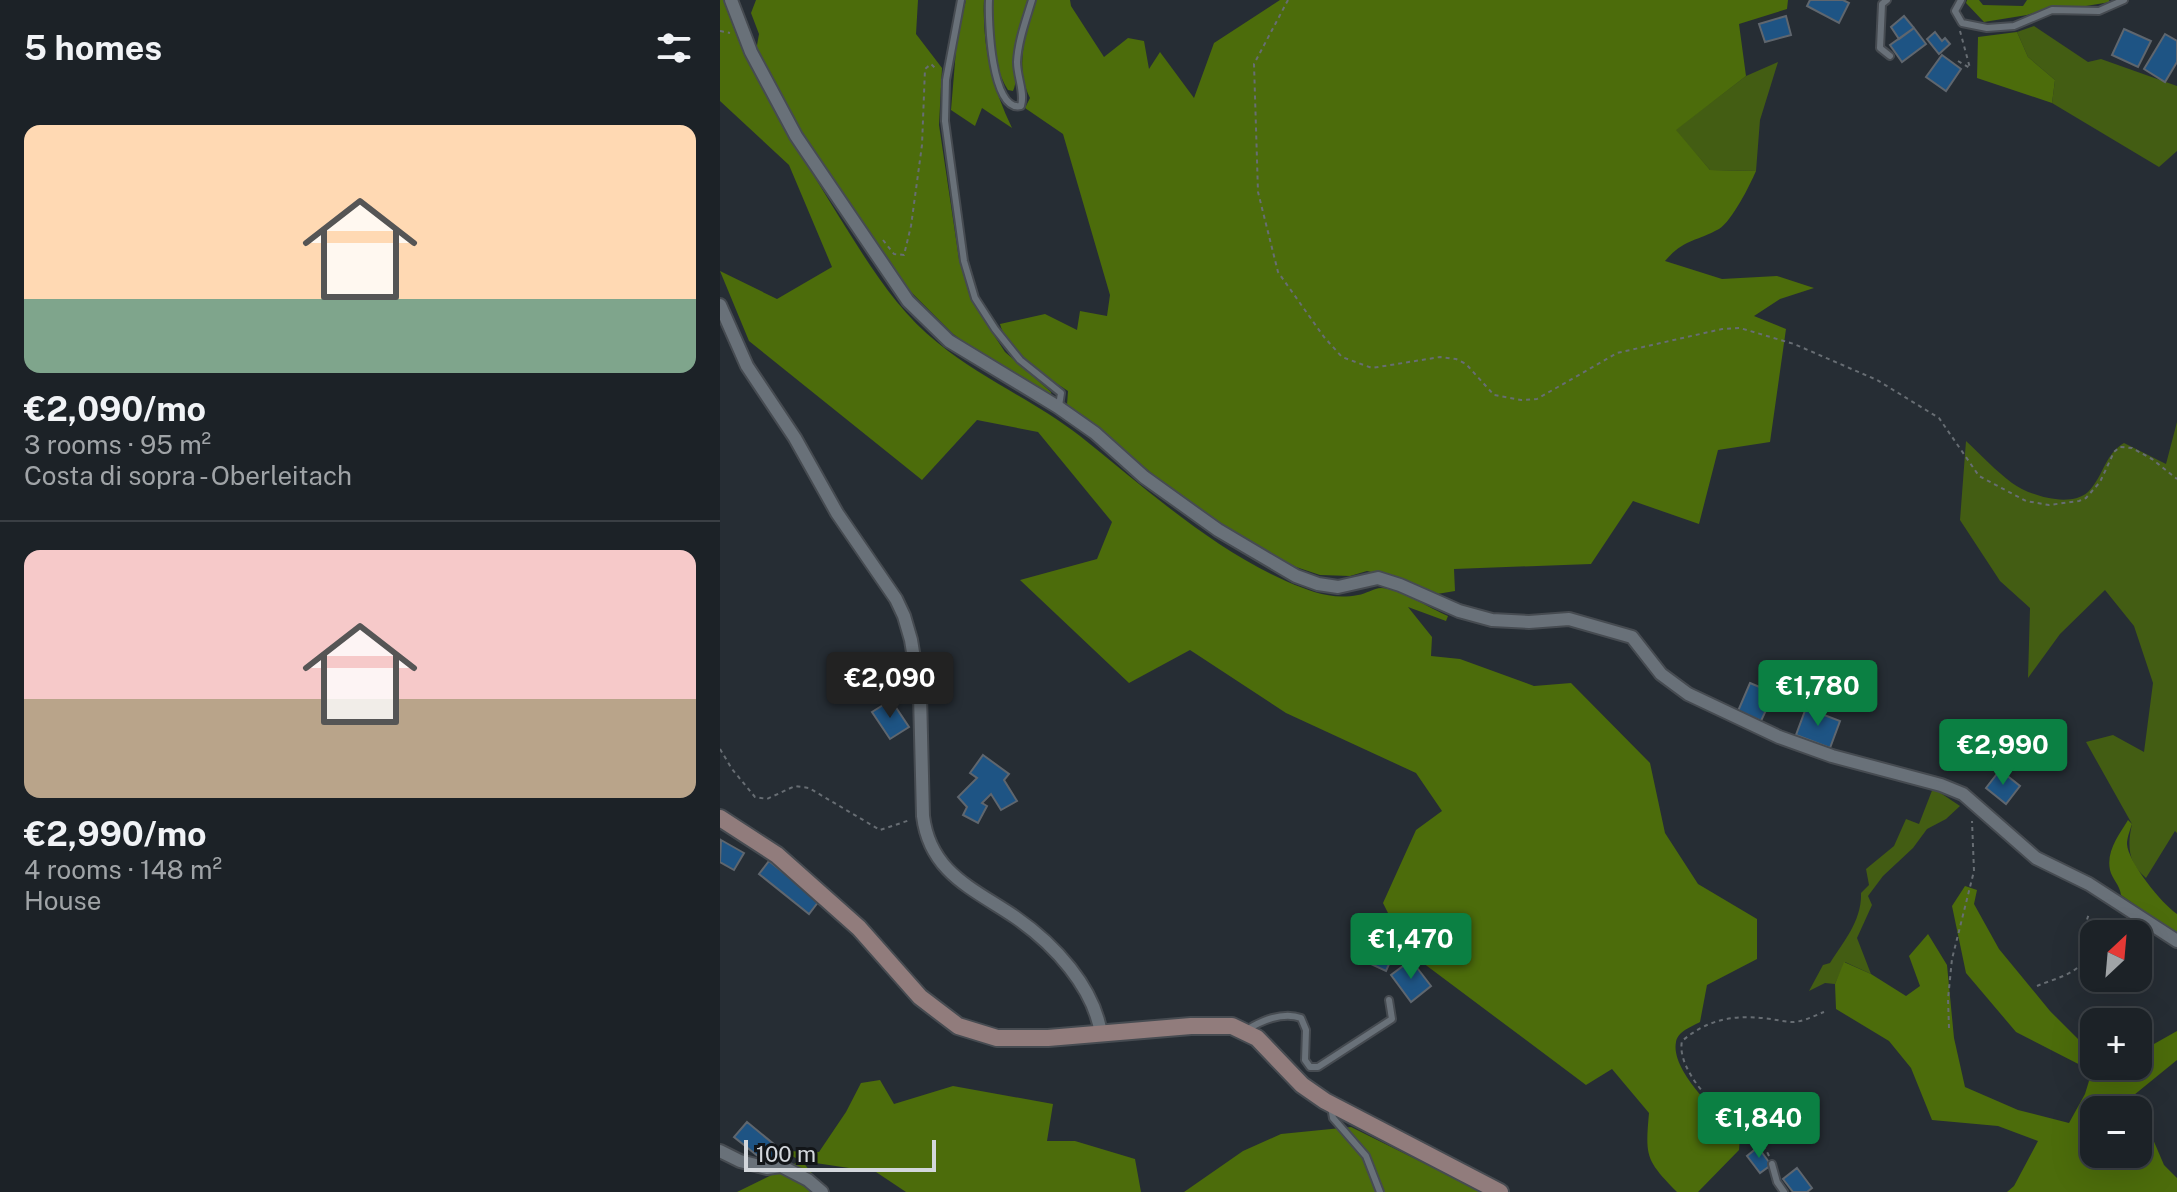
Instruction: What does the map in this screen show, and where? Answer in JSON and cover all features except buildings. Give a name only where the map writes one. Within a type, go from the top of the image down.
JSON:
[{"type":"main road","points":[[720,818],[777,855],[859,928],[920,997],[958,1026],[997,1038],[1048,1038],[1232,1026],[1257,1038],[1302,1085],[1330,1104],[1500,1192]]},
{"type":"street","points":[[731,0],[749,47],[796,136],[908,301],[949,341],[1095,433],[1180,505],[1296,576],[1338,587],[1378,578],[1459,611],[1492,620],[1529,622],[1569,619],[1632,637],[1673,685],[1779,737],[1832,756],[1941,785],[1963,794],[2036,858],[2089,884],[2177,941]]},
{"type":"street","points":[[720,305],[747,366],[904,616],[920,695],[923,816],[925,833],[932,849],[946,867],[978,895],[1035,932],[1064,963],[1090,995],[1099,1017],[1101,1034]]},
{"type":"street","points":[[720,1151],[740,1161],[767,1168],[781,1166],[808,1180],[822,1192]]},
{"type":"lane","points":[[961,0],[946,80],[945,121],[964,261],[975,298],[1020,360],[1061,393],[1058,407]]},
{"type":"lane","points":[[989,0],[988,32],[993,63],[1004,95],[1015,107],[1021,106],[1023,98],[1017,62],[1032,0]]},
{"type":"lane","points":[[1887,0],[1882,4],[1880,48],[1890,56]]},
{"type":"lane","points":[[1961,0],[1955,11],[1962,23],[1987,28],[2014,26],[2052,10],[2099,11],[2124,0]]},
{"type":"lane","points":[[1245,1031],[1256,1023],[1278,1017],[1293,1015],[1301,1018],[1306,1030],[1305,1060],[1310,1067],[1318,1067],[1392,1019],[1389,1000]]},
{"type":"lane","points":[[1330,1104],[1333,1118],[1366,1156],[1380,1192]]},
{"type":"lane","points":[[1772,1164],[1777,1182],[1784,1192]]},
{"type":"path","points":[[1288,0],[1254,64],[1258,192],[1278,272],[1342,357],[1372,368],[1440,357],[1456,359],[1466,364],[1494,395],[1521,400],[1537,399],[1617,353],[1722,329],[1740,328],[1794,344],[1877,380],[1939,418],[1979,476],[2026,501],[2049,505],[2086,498],[2100,482],[2114,452],[2120,447],[2132,448],[2152,459],[2177,479]]},
{"type":"path","points":[[1958,61],[1970,68],[1960,33]]},
{"type":"path","points":[[878,234],[894,254],[904,255],[922,145],[925,69],[931,64],[946,80]]},
{"type":"path","points":[[720,749],[755,797],[767,799],[795,786],[809,788],[880,830],[923,816]]},
{"type":"path","points":[[1949,1028],[1952,959],[1974,871],[1975,846],[1971,832],[1978,805]]},
{"type":"path","points":[[2037,986],[2083,965],[2088,955],[2085,923],[2090,912]]},
{"type":"path","points":[[1772,1164],[1765,1148],[1739,1129],[1695,1082],[1681,1057],[1682,1041],[1716,1020],[1728,1017],[1790,1022],[1824,1012]]},
{"type":"green space","points":[[720,0],[726,0],[777,110],[860,250],[895,300],[938,343],[972,368],[1063,423],[1180,516],[1232,552],[1288,582],[1314,592],[1349,596],[1378,588],[1388,589],[1448,616],[1446,621],[1408,607],[1432,637],[1431,656],[1460,659],[1534,686],[1571,683],[1650,763],[1665,833],[1698,884],[1757,919],[1757,959],[1707,985],[1700,1022],[1682,1032],[1676,1042],[1676,1054],[1689,1079],[1740,1136],[1739,1150],[1698,1192],[1677,1192],[1653,1165],[1647,1139],[1649,1113],[1612,1069],[1586,1085],[1407,951],[1383,903],[1416,830],[1442,811],[1416,773],[1286,713],[1190,650],[1129,683],[1020,580],[1097,559],[1112,522],[1038,432],[977,420],[922,480],[749,341],[720,271],[777,299],[832,267],[789,165],[720,101]]},
{"type":"green space","points":[[756,0],[918,0],[916,34],[942,68],[939,125],[959,259],[971,300],[1005,352],[1051,392],[1052,397],[974,350],[952,333],[904,285],[779,97],[756,51],[759,34],[751,13]]},
{"type":"green space","points":[[966,0],[984,0],[990,66],[1012,128],[982,108],[975,126],[951,110],[957,38]]},
{"type":"green space","points":[[991,0],[1028,0],[1017,44],[1013,91],[1008,90],[1002,79],[995,57]]},
{"type":"green space","points":[[1036,0],[1070,0],[1104,57],[1128,38],[1144,41],[1149,69],[1160,52],[1194,98],[1214,43],[1280,0],[1788,0],[1787,9],[1739,24],[1746,76],[1676,130],[1710,170],[1756,171],[1724,225],[1684,245],[1665,261],[1722,279],[1777,276],[1814,288],[1780,299],[1754,316],[1786,329],[1770,442],[1718,450],[1699,524],[1633,501],[1591,564],[1454,569],[1455,591],[1437,594],[1404,580],[1367,571],[1350,576],[1320,575],[1296,567],[1244,539],[1170,489],[1087,418],[1067,405],[1068,391],[1038,371],[1004,335],[1000,324],[1045,314],[1077,330],[1080,311],[1107,316],[1110,295],[1063,134],[1025,108],[1030,98],[1023,73],[1023,49]]},
{"type":"green space","points":[[1967,0],[1979,0],[1983,5],[2023,6],[2027,0],[2110,2],[2074,8],[2053,7],[1984,22],[1966,3]]},
{"type":"green space","points":[[2034,26],[2088,62],[2101,59],[2177,86],[2177,151],[2159,167],[2052,103],[2055,80],[2028,57],[2017,32]]},
{"type":"green space","points":[[2017,32],[2028,57],[2055,80],[2052,103],[1977,78],[1978,37]]},
{"type":"green space","points":[[1778,62],[1760,120],[1756,171],[1710,170],[1675,130],[1746,76]]},
{"type":"green space","points":[[2177,422],[2177,833],[2175,831],[2146,878],[2130,854],[2132,824],[2086,742],[2113,735],[2144,752],[2153,683],[2134,626],[2105,590],[2060,634],[2028,678],[2030,608],[2000,581],[1960,520],[1966,441],[2020,488],[2061,500],[2080,497],[2088,492],[2112,453],[2124,443],[2166,464]]},
{"type":"green space","points":[[1933,788],[1960,806],[1946,819],[1927,829],[1868,896],[1872,905],[1857,938],[1871,974],[1845,962],[1835,984],[1825,983],[1809,991],[1823,965],[1830,963],[1855,921],[1861,893],[1869,885],[1866,869],[1894,846],[1906,819],[1919,824]]},
{"type":"green space","points":[[2128,820],[2132,824],[2127,842],[2129,852],[2147,882],[2177,914],[2177,934],[2121,895],[2111,873],[2109,863],[2112,850]]},
{"type":"green space","points":[[1965,886],[1977,890],[1974,904],[1999,949],[2050,1011],[2080,1041],[2080,1065],[2016,1032],[1966,973],[1952,906]]},
{"type":"green space","points":[[1928,934],[1947,965],[1954,1038],[1965,1087],[2018,1110],[2069,1123],[2080,1103],[2080,1168],[2152,1168],[2152,1137],[2164,1165],[2177,1178],[2177,1192],[2007,1192],[2014,1186],[2038,1141],[1998,1126],[1932,1120],[1911,1068],[1889,1041],[1836,1009],[1835,984],[1844,962],[1871,974],[1906,996],[1920,986],[1909,956]]},
{"type":"green space","points":[[2177,1031],[2177,1060],[2134,1096],[2085,1094],[2089,1080],[2152,1080],[2152,1045]]},
{"type":"green space","points":[[880,1080],[894,1104],[953,1086],[1053,1104],[1047,1141],[1075,1141],[1135,1159],[1141,1192],[906,1192],[876,1172],[802,1161],[827,1192],[737,1192],[800,1161],[785,1151],[819,1152],[861,1083]]},
{"type":"green space","points":[[1351,1127],[1482,1192],[1184,1192],[1243,1151],[1281,1134]]}]
